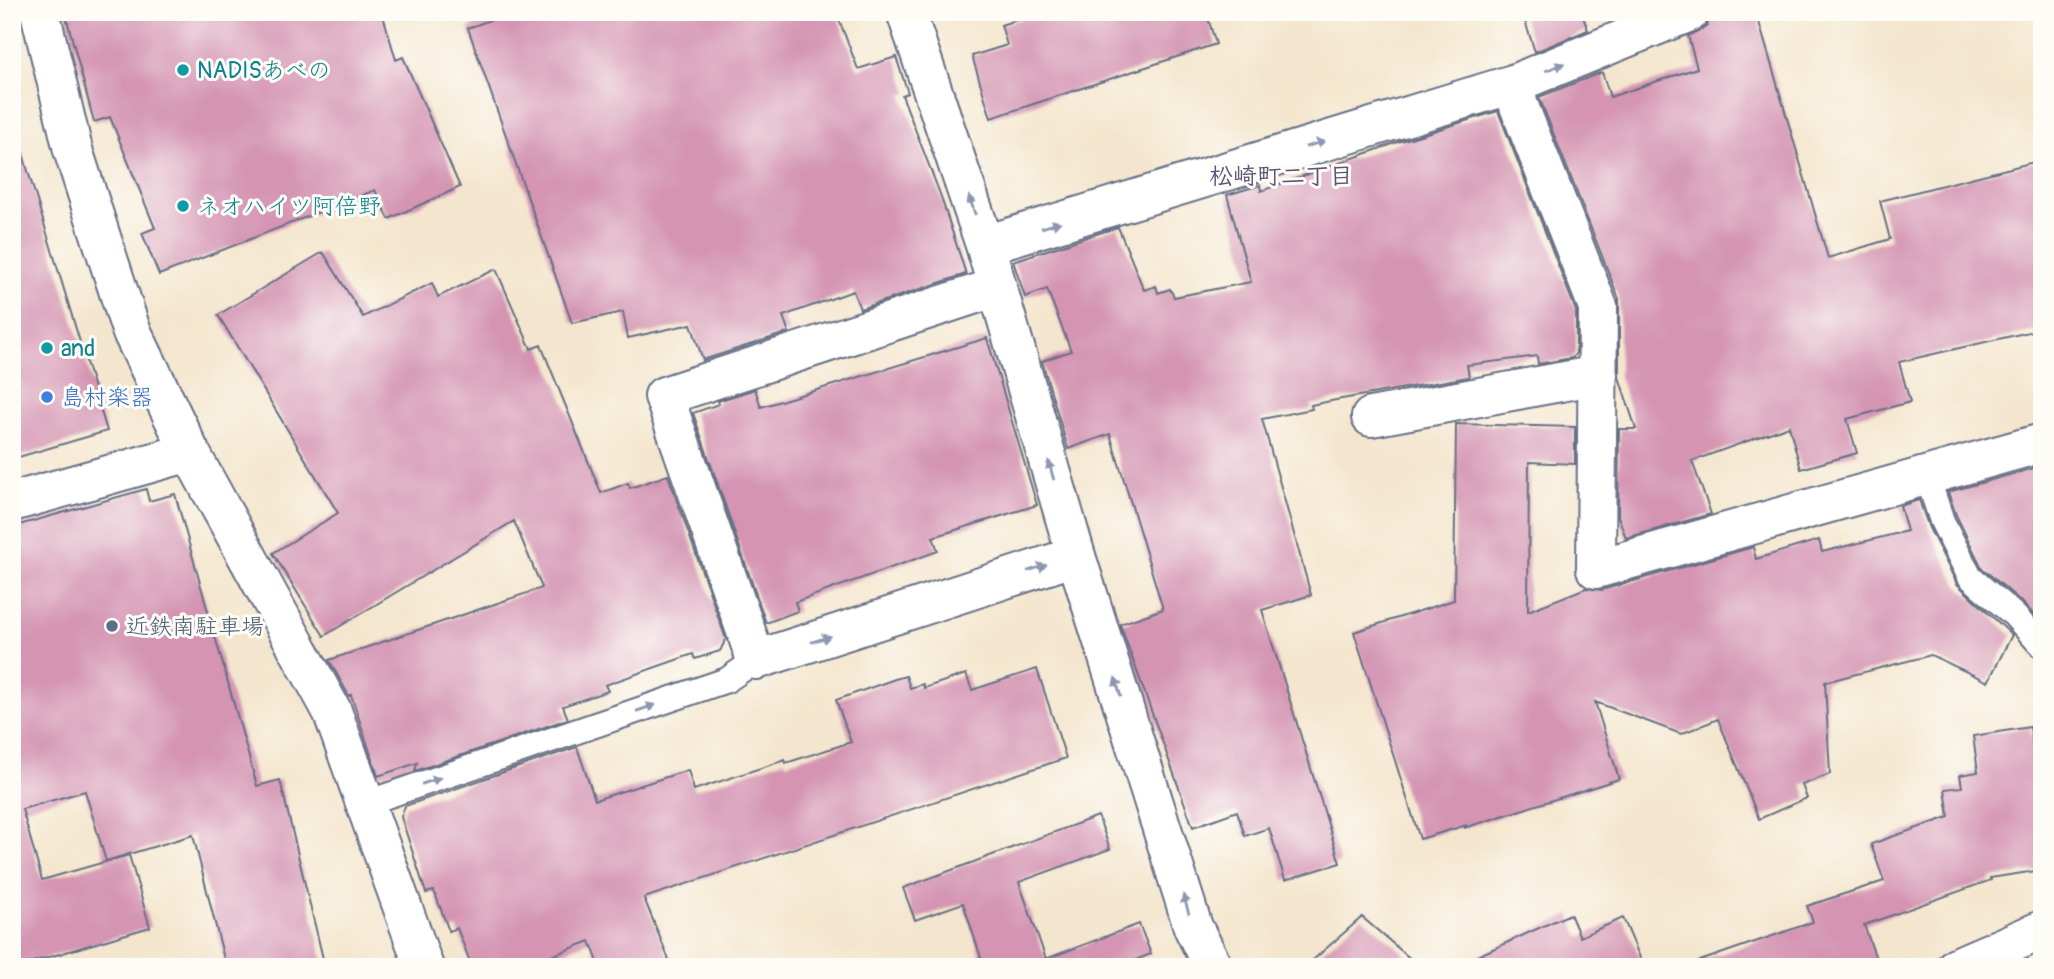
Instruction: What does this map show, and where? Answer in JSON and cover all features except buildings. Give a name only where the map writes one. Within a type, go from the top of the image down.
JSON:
[{"type":"street","points":[[40,12],[73,150],[131,330],[190,452],[332,711],[424,967]]},
{"type":"street","points":[[906,12],[985,244],[1076,556],[1193,927],[1213,967]]},
{"type":"street","points":[[985,244],[1513,84],[1690,12]]},
{"type":"street","points":[[1513,84],[1519,106],[1598,307],[1596,569],[2042,443]]},
{"type":"street","points":[[997,287],[664,396],[756,660],[1076,556]]},
{"type":"street","points":[[1371,416],[1598,375]]},
{"type":"street","points":[[12,502],[190,452]]},
{"type":"street","points":[[1956,967],[2042,930]]},
{"type":"lane","points":[[1927,476],[1942,522],[1970,577],[2014,615],[2042,646]]},
{"type":"lane","points":[[366,803],[727,681],[756,660]]},
{"type":"place","name":"NADISあべの","points":[[183,70]]},
{"type":"place","name":"ネオハイツ阿倍野","points":[[183,206]]},
{"type":"place","name":"and","points":[[47,348]]},
{"type":"place","name":"島村楽器","points":[[47,397]]},
{"type":"place","name":"近鉄南駐車場","points":[[112,626]]},
{"type":"district","name":"松崎町二丁目","points":[[1281,176]]}]
